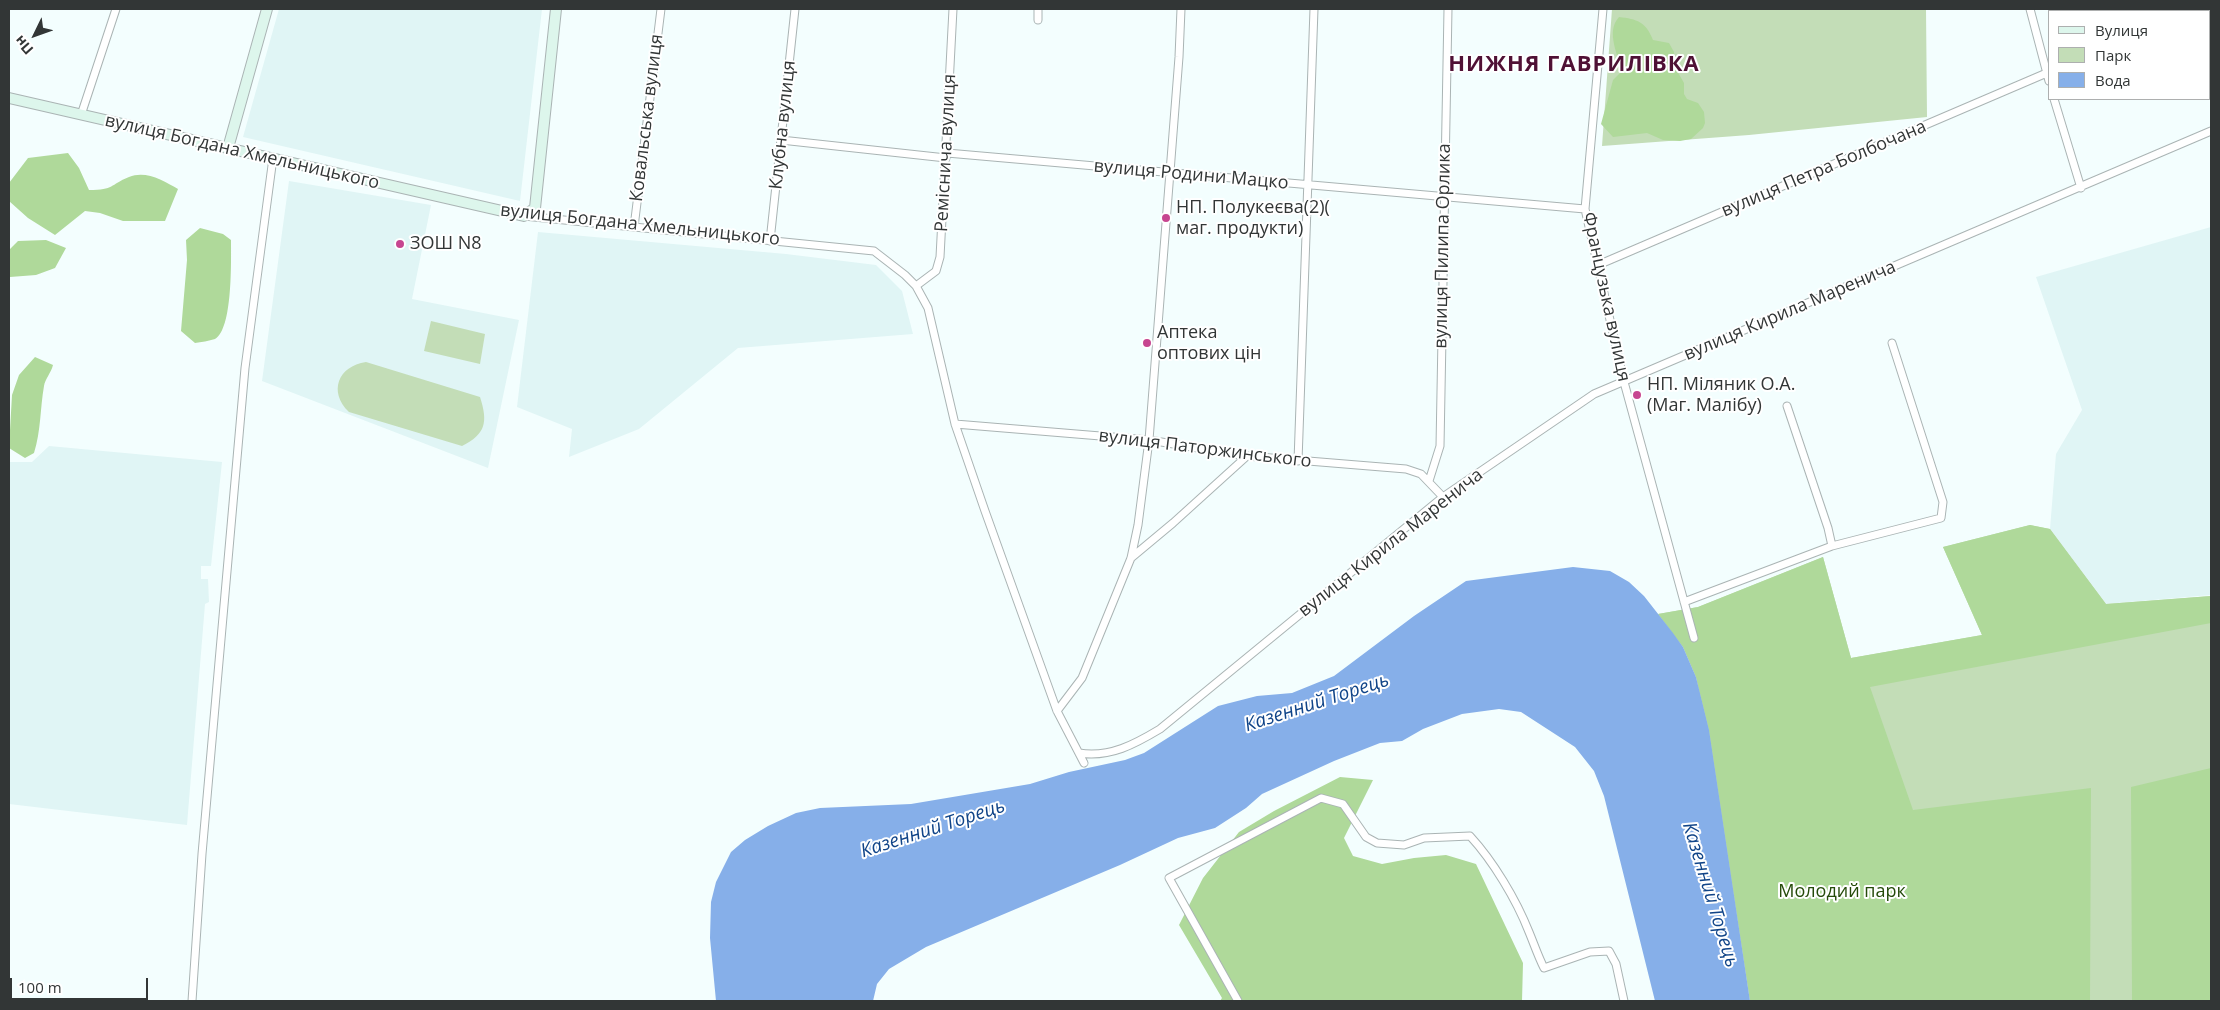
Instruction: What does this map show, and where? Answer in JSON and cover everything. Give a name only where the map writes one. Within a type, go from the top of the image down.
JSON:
[{"type":"street","points":[[81,115],[116,9]]},
{"type":"street","points":[[228,148],[267,9]]},
{"type":"street","points":[[524,216],[534,208],[556,9]]},
{"type":"street","name":"Ковальська вулиця","points":[[634,227],[661,9]]},
{"type":"street","name":"Клубна вулиця","points":[[770,241],[795,9]]},
{"type":"street","name":"Реміснича вулиця","points":[[916,286],[936,271],[940,258],[953,9]]},
{"type":"street","points":[[1038,9],[1038,20]]},
{"type":"street","points":[[1057,711],[1082,678],[1130,558],[1138,525],[1149,440],[1171,173],[1181,9]]},
{"type":"street","points":[[1298,461],[1314,9]]},
{"type":"street","name":"вулиця Пилипа Орлика","points":[[1428,481],[1440,446],[1448,9]]},
{"type":"street","name":"Французька вулиця","points":[[1603,9],[1584,210],[1624,382],[1694,638]]},
{"type":"street","points":[[2030,9],[2048,72]]},
{"type":"street","name":"вулиця Петра Болбочана","points":[[1598,264],[2048,72]]},
{"type":"street","name":"вулиця Богдана Хмельницького","points":[[9,98],[524,216],[874,251],[906,275],[916,286],[928,308],[955,424],[1057,711],[1084,763]]},
{"type":"street","points":[[2054,100],[2081,188]]},
{"type":"street","name":"вулиця Кирила Маренича","points":[[1080,753],[1106,754],[1133,746],[1160,729],[1443,497],[1594,394],[2211,131]]},
{"type":"street","name":"вулиця Родини Мацко","points":[[781,140],[946,156],[1171,173],[1584,210]]},
{"type":"street","points":[[192,1001],[202,854],[245,368],[273,158]]},
{"type":"street","points":[[1684,602],[1832,546],[1941,518],[1943,502],[1892,343]]},
{"type":"street","points":[[1787,406],[1828,528],[1832,546]]},
{"type":"street","name":"вулиця Паторжинського","points":[[955,424],[1149,440],[1247,456],[1406,469],[1421,474],[1443,497]]},
{"type":"street","points":[[1130,558],[1173,523],[1247,456]]},
{"type":"street","points":[[1238,1001],[1169,878],[1321,798],[1344,804],[1366,837],[1377,843],[1404,845],[1424,838],[1470,836],[1487,855],[1502,881],[1529,930],[1544,968],[1590,952],[1609,951],[1616,964],[1624,1001]]},
{"type":"shaded area","points":[[279,9],[542,9],[520,201],[243,137]]},
{"type":"shaded area","points":[[289,181],[431,205],[412,299],[519,320],[488,468],[262,381]]},
{"type":"shaded area","points":[[2211,227],[2211,595],[2106,604],[2050,529],[2056,454],[2082,410],[2036,277]]},
{"type":"shaded area","points":[[538,232],[786,254],[876,265],[902,291],[913,334],[738,348],[639,429],[569,457],[572,429],[517,407]]},
{"type":"shaded area","points":[[49,446],[222,462],[211,566],[201,566],[201,579],[208,579],[209,602],[205,604],[187,825],[9,804],[9,462],[32,462]]},
{"type":"green space","points":[[1612,9],[1926,9],[1927,117],[1749,135],[1602,146]]},
{"type":"green space","points":[[1619,17],[1640,22],[1647,29],[1653,40],[1669,43],[1674,52],[1676,69],[1684,83],[1684,94],[1687,99],[1698,103],[1704,112],[1705,123],[1703,128],[1691,139],[1680,141],[1663,140],[1647,133],[1613,137],[1601,124],[1613,80],[1621,72],[1613,37],[1615,23]]},
{"type":"green space","points":[[68,153],[79,168],[89,190],[108,188],[135,175],[155,177],[178,189],[165,221],[123,221],[100,213],[85,211],[55,235],[28,218],[9,201],[9,183],[28,158]]},
{"type":"green space","points":[[200,228],[223,234],[231,240],[231,277],[228,309],[221,333],[215,339],[195,343],[181,331],[187,260],[186,240]]},
{"type":"green space","points":[[46,240],[66,248],[55,268],[36,275],[10,277],[9,281],[9,250],[18,241]]},
{"type":"green space","points":[[431,321],[485,334],[480,364],[424,351]]},
{"type":"green space","points":[[35,357],[53,365],[44,386],[34,453],[25,458],[9,448],[12,395],[19,375]]},
{"type":"green space","points":[[366,362],[480,397],[484,420],[480,432],[462,446],[349,412],[339,396],[339,381],[343,374],[356,364]]},
{"type":"green space","name":"Молодий парк","points":[[2030,525],[2050,529],[2106,604],[2211,596],[2211,1001],[1750,1001],[1715,777],[1696,677],[1683,647],[1658,614],[1698,607],[1823,557],[1851,658],[1982,635],[1943,547]]},
{"type":"green space","name":"Молодий парк","points":[[2030,525],[2050,529],[2106,604],[2211,596],[2211,623],[1870,687],[1913,810],[2091,788],[2090,1001],[1750,1001],[1709,730],[1696,677],[1683,647],[1658,614],[1698,607],[1823,557],[1851,658],[1982,635],[1943,547]]},
{"type":"green space","points":[[2211,768],[2211,1001],[2132,1001],[2131,787]]},
{"type":"green space","points":[[1340,777],[1373,780],[1344,838],[1353,856],[1382,864],[1446,855],[1476,864],[1523,963],[1522,1001],[1220,1001],[1222,998],[1179,925],[1203,878],[1239,832],[1274,811]]},
{"type":"water","name":"Казенний Торець","points":[[1573,567],[1610,571],[1629,582],[1644,596],[1683,647],[1696,677],[1709,730],[1750,1001],[1655,1001],[1604,796],[1594,771],[1575,747],[1521,712],[1499,709],[1462,714],[1423,729],[1402,741],[1380,743],[1334,761],[1262,794],[1246,808],[1215,828],[1178,838],[1120,865],[926,947],[889,969],[877,984],[873,1001],[716,1001],[710,938],[711,902],[716,882],[731,852],[745,840],[768,826],[796,813],[820,808],[911,804],[1030,784],[1069,772],[1125,760],[1144,753],[1218,706],[1257,696],[1292,693],[1334,676],[1414,616],[1466,581]]},
{"type":"place","name":"НП. Полукеєва(2)( маг. продукти)","points":[[1166,218]]},
{"type":"place","name":"ЗОШ N8","points":[[400,244]]},
{"type":"place","name":"Аптека оптових цін","points":[[1147,343]]},
{"type":"place","name":"НП. Міляник О.А. (Маг. Малібу)","points":[[1637,395]]},
{"type":"district","name":"НИЖНЯ ГАВРИЛІВКА","points":[[1574,65]]}]
